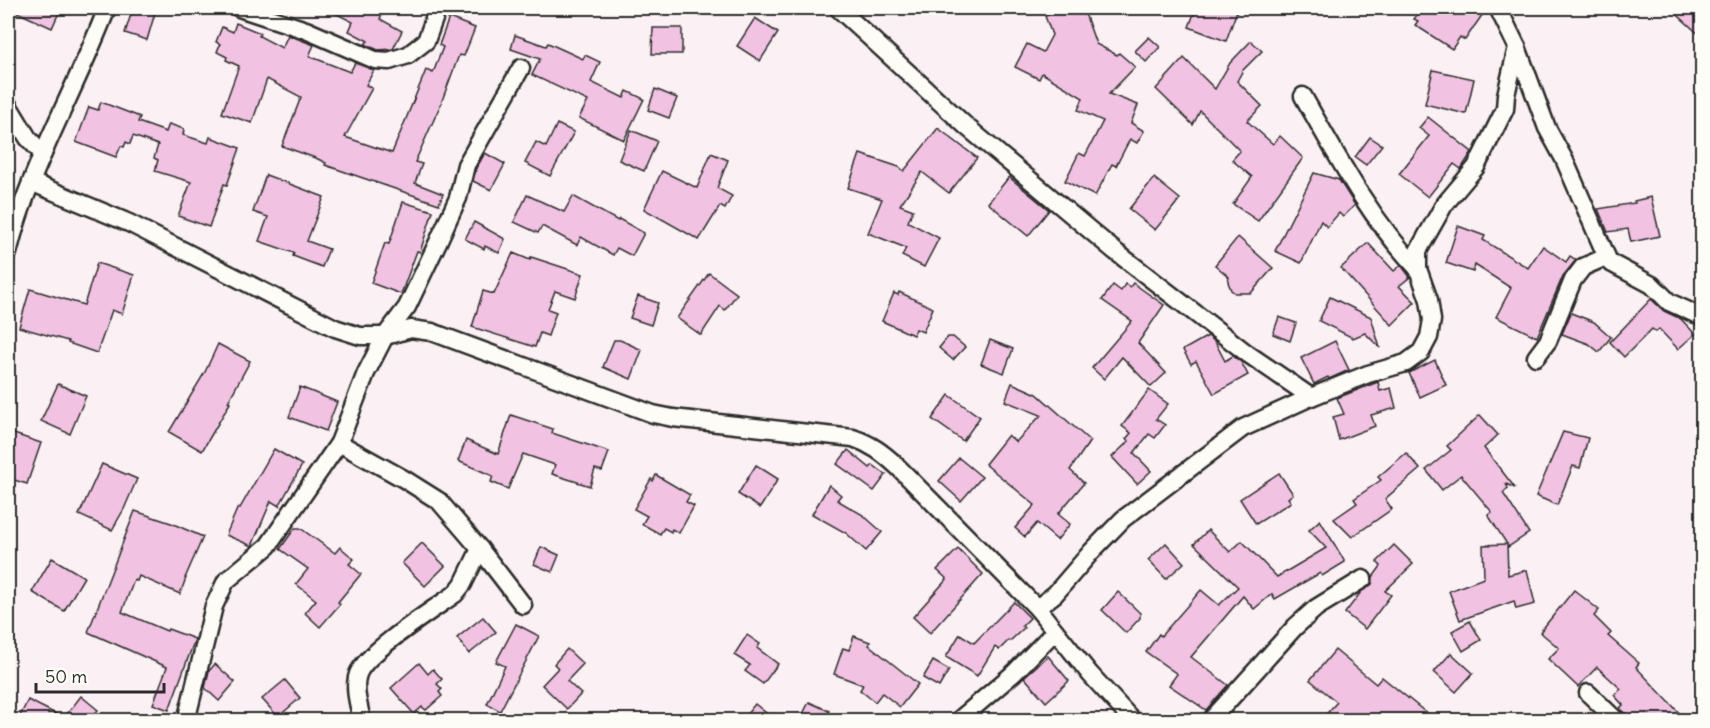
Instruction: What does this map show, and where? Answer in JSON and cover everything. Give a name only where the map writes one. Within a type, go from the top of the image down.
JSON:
[{"type":"street","points":[[8,253],[13,211],[31,182],[107,8]]},
{"type":"street","points":[[239,8],[306,30],[375,60],[389,62],[408,54],[426,40],[438,8]]},
{"type":"street","points":[[838,8],[967,127],[1116,252],[1248,354],[1311,396]]},
{"type":"street","points":[[1498,8],[1517,47],[1547,128],[1564,159],[1606,257],[1612,265],[1652,285],[1669,302],[1702,317]]},
{"type":"street","points":[[1037,608],[1055,594],[1123,519],[1243,428],[1311,396],[1368,374],[1406,363],[1421,352],[1429,337],[1432,320],[1429,300],[1418,269],[1418,251],[1444,205],[1476,167],[1500,121],[1505,109],[1517,47]]},
{"type":"street","points":[[190,720],[188,713],[214,606],[226,582],[268,546],[339,443],[366,373],[385,336],[407,307],[458,198],[466,165],[521,68]]},
{"type":"street","points":[[1303,96],[1352,179],[1397,247],[1418,269]]},
{"type":"street","points":[[8,105],[28,138],[43,154]]},
{"type":"street","points":[[31,182],[129,223],[335,328],[360,336],[385,336],[411,329],[432,332],[653,414],[684,420],[853,438],[867,442],[880,450],[897,466],[1037,608],[1132,720]]},
{"type":"street","points":[[1536,357],[1548,341],[1573,280],[1583,267],[1606,257]]},
{"type":"street","points":[[339,443],[440,501],[523,604]]},
{"type":"street","points":[[362,720],[356,687],[358,673],[374,654],[455,594],[463,584],[480,549]]},
{"type":"street","points":[[1211,720],[1295,627],[1316,608],[1362,579]]},
{"type":"street","points":[[959,720],[1014,673],[1055,631]]},
{"type":"street","points":[[1588,693],[1616,720]]},
{"type":"building","points":[[8,8],[61,8],[52,28]]},
{"type":"building","points":[[133,8],[148,8],[147,10],[155,13],[147,40],[125,33]]},
{"type":"building","points":[[325,8],[374,8],[383,12],[380,19],[402,31],[393,49],[378,50],[365,44],[368,41],[349,31],[353,22]]},
{"type":"building","points":[[1070,8],[1083,8],[1096,44],[1117,55],[1119,53],[1135,67],[1109,94],[1138,105],[1131,123],[1144,131],[1137,143],[1130,139],[1116,166],[1112,164],[1095,196],[1065,181],[1079,153],[1085,156],[1103,121],[1078,110],[1083,98],[1042,73],[1039,79],[1015,67],[1027,44],[1043,52],[1052,35],[1045,16]]},
{"type":"building","points":[[1196,8],[1238,8],[1226,41],[1189,27]]},
{"type":"building","points":[[1422,8],[1487,8],[1465,40],[1460,37],[1452,49],[1415,25],[1418,21],[1414,19]]},
{"type":"building","points":[[1670,8],[1702,8],[1702,37]]},
{"type":"building","points":[[449,18],[475,28],[464,56],[459,55],[440,106],[415,162],[422,164],[415,183],[443,194],[439,204],[325,165],[326,163],[318,159],[282,146],[301,97],[267,79],[252,123],[222,113],[239,66],[226,60],[227,57],[217,52],[220,44],[216,42],[222,27],[233,32],[236,23],[260,33],[259,36],[282,48],[288,35],[314,45],[309,56],[350,72],[355,63],[374,70],[366,85],[372,88],[345,137],[392,153],[426,70],[433,73],[443,47],[439,45]]},
{"type":"building","points":[[755,18],[778,33],[760,61],[737,46]]},
{"type":"building","points":[[653,28],[682,28],[682,54],[652,54]]},
{"type":"building","points":[[515,35],[546,46],[548,43],[583,59],[585,55],[600,62],[591,82],[624,98],[627,91],[644,99],[624,140],[579,118],[588,101],[532,75],[540,59],[511,49]]},
{"type":"building","points":[[1149,37],[1160,47],[1146,62],[1135,51]]},
{"type":"building","points":[[1251,41],[1262,51],[1243,70],[1237,81],[1262,106],[1247,121],[1273,144],[1280,136],[1303,158],[1258,221],[1233,204],[1252,177],[1232,160],[1240,151],[1200,111],[1193,125],[1156,89],[1184,58],[1215,89],[1230,63]]},
{"type":"building","points":[[1433,70],[1474,79],[1466,114],[1425,104]]},
{"type":"building","points":[[655,89],[677,98],[669,118],[648,110]]},
{"type":"building","points":[[101,102],[140,117],[138,122],[166,132],[169,124],[184,129],[183,135],[208,143],[210,137],[240,148],[209,227],[178,216],[191,182],[155,171],[158,160],[154,158],[158,145],[133,136],[130,144],[126,142],[124,147],[121,146],[116,157],[76,142],[89,107],[98,110]]},
{"type":"building","points":[[1428,117],[1472,152],[1461,169],[1454,164],[1428,197],[1399,174],[1429,136],[1419,128]]},
{"type":"building","points":[[557,124],[574,132],[550,176],[525,163],[536,142],[546,147]]},
{"type":"building","points":[[938,128],[977,158],[949,193],[922,172],[900,205],[913,210],[908,222],[939,238],[924,267],[902,256],[906,248],[868,233],[882,199],[848,188],[860,154],[899,167],[904,171]]},
{"type":"building","points":[[631,130],[657,141],[644,171],[619,160]]},
{"type":"building","points":[[1370,137],[1382,145],[1366,165],[1355,157]]},
{"type":"building","points":[[485,153],[505,164],[491,190],[473,181],[476,169]]},
{"type":"building","points":[[711,153],[728,160],[717,188],[732,196],[725,209],[720,206],[699,240],[644,209],[662,171],[697,188]]},
{"type":"building","points":[[1314,173],[1339,180],[1355,205],[1343,217],[1339,213],[1327,227],[1321,221],[1301,263],[1275,251]]},
{"type":"building","points":[[266,175],[324,197],[307,241],[329,249],[322,267],[293,256],[294,253],[259,241],[268,217],[253,212]]},
{"type":"building","points":[[1009,177],[1049,210],[1028,236],[988,203]]},
{"type":"building","points":[[1154,178],[1180,199],[1155,230],[1129,209]]},
{"type":"building","points":[[527,195],[564,212],[573,196],[644,233],[632,256],[617,248],[613,255],[581,237],[577,245],[542,226],[538,233],[514,222]]},
{"type":"building","points":[[1651,197],[1660,236],[1631,242],[1628,229],[1608,232],[1598,209],[1635,203],[1634,201]]},
{"type":"building","points":[[403,202],[433,211],[420,252],[417,251],[401,294],[371,283],[385,243],[389,244]]},
{"type":"building","points":[[474,222],[505,239],[499,253],[485,246],[484,249],[465,239]]},
{"type":"building","points":[[1458,226],[1485,236],[1483,240],[1528,268],[1543,246],[1566,262],[1570,256],[1576,260],[1563,276],[1537,337],[1496,317],[1511,288],[1475,265],[1473,272],[1446,263]]},
{"type":"building","points":[[1238,237],[1273,268],[1251,293],[1235,293],[1231,290],[1229,277],[1215,265]]},
{"type":"building","points":[[1368,243],[1394,271],[1401,265],[1410,277],[1399,286],[1415,302],[1392,325],[1341,268]]},
{"type":"building","points":[[513,253],[530,260],[531,257],[583,274],[575,298],[555,291],[548,309],[556,312],[548,336],[540,333],[535,347],[472,327],[483,291],[494,294]]},
{"type":"building","points":[[97,263],[134,275],[122,314],[112,310],[97,353],[68,343],[68,341],[19,327],[30,289],[84,305]]},
{"type":"building","points":[[709,273],[737,294],[725,310],[720,306],[701,335],[677,318]]},
{"type":"building","points":[[1133,283],[1164,305],[1138,343],[1166,373],[1151,387],[1122,357],[1104,379],[1092,368],[1132,321],[1102,300],[1113,285],[1121,291],[1125,284],[1130,287]]},
{"type":"building","points":[[899,292],[933,308],[923,332],[916,329],[913,335],[882,321],[894,293],[898,295]]},
{"type":"building","points":[[638,296],[658,303],[651,325],[630,318]]},
{"type":"building","points":[[1330,297],[1371,317],[1380,348],[1365,333],[1353,338],[1319,321]]},
{"type":"building","points":[[1651,299],[1664,311],[1681,319],[1695,334],[1678,349],[1659,329],[1656,332],[1652,329],[1624,357],[1610,342]]},
{"type":"building","points":[[1571,313],[1594,322],[1611,337],[1599,352],[1589,344],[1562,334]]},
{"type":"building","points":[[1279,317],[1296,323],[1290,341],[1273,334]]},
{"type":"building","points":[[1208,336],[1215,342],[1225,361],[1233,356],[1241,362],[1248,375],[1214,394],[1196,361],[1191,364],[1183,350]]},
{"type":"building","points":[[948,337],[953,337],[965,347],[953,360],[939,348]]},
{"type":"building","points":[[614,340],[620,340],[642,350],[631,379],[603,367]]},
{"type":"building","points":[[990,340],[1013,349],[1004,373],[981,364]]},
{"type":"building","points":[[1335,341],[1349,370],[1314,384],[1301,358]]},
{"type":"building","points":[[218,344],[250,361],[228,402],[230,403],[202,451],[169,432],[205,372]]},
{"type":"building","points":[[1435,360],[1446,385],[1420,397],[1409,373]]},
{"type":"building","points":[[1378,382],[1380,391],[1391,388],[1396,408],[1371,415],[1375,426],[1339,440],[1333,417],[1344,414],[1337,398]]},
{"type":"building","points":[[1012,383],[1037,394],[1090,441],[1070,470],[1084,483],[1058,514],[1070,524],[1057,540],[1037,523],[1025,537],[1015,528],[1035,505],[985,464],[1008,435],[1016,442],[1041,415],[1005,401]]},
{"type":"building","points":[[58,384],[86,396],[70,434],[41,421]]},
{"type":"building","points":[[300,387],[337,402],[326,431],[289,417]]},
{"type":"building","points":[[1149,390],[1168,404],[1156,419],[1165,425],[1155,438],[1149,434],[1134,453],[1151,471],[1137,484],[1112,457],[1129,441],[1126,439],[1131,433],[1122,426]]},
{"type":"building","points":[[949,395],[980,417],[963,441],[932,419]]},
{"type":"building","points":[[511,415],[553,429],[552,433],[609,452],[602,471],[595,469],[590,486],[552,474],[555,465],[523,454],[508,489],[491,482],[493,476],[458,461],[466,440],[498,454]]},
{"type":"building","points":[[1480,415],[1498,435],[1484,448],[1515,488],[1506,484],[1508,488],[1503,493],[1529,533],[1508,547],[1488,515],[1492,512],[1461,475],[1442,490],[1426,470],[1451,450],[1447,446]]},
{"type":"building","points":[[8,432],[41,443],[27,484],[8,478]]},
{"type":"building","points":[[1563,432],[1588,438],[1580,468],[1573,466],[1557,505],[1536,496]]},
{"type":"building","points":[[274,449],[302,465],[279,506],[271,501],[252,546],[226,535],[238,507],[240,508]]},
{"type":"building","points":[[848,450],[870,468],[873,465],[886,475],[874,491],[837,464]]},
{"type":"building","points":[[1406,453],[1420,469],[1385,499],[1392,509],[1352,537],[1334,519],[1357,503],[1354,499],[1381,480],[1378,477]]},
{"type":"building","points":[[959,458],[982,477],[961,501],[939,481]]},
{"type":"building","points":[[102,464],[137,479],[112,530],[79,515]]},
{"type":"building","points":[[756,465],[778,479],[760,508],[738,494]]},
{"type":"building","points":[[1279,473],[1293,494],[1288,498],[1291,502],[1256,524],[1240,499]]},
{"type":"building","points":[[656,475],[690,495],[686,502],[694,506],[679,533],[664,528],[660,534],[642,524],[647,516],[634,509],[651,479],[653,481]]},
{"type":"building","points":[[829,485],[841,495],[837,500],[863,515],[882,532],[866,551],[846,533],[812,514]]},
{"type":"building","points":[[135,511],[203,537],[180,594],[139,576],[137,581],[134,580],[122,612],[167,631],[168,629],[195,639],[169,710],[153,704],[167,667],[88,632]]},
{"type":"building","points":[[1320,520],[1345,562],[1322,576],[1320,573],[1275,599],[1272,594],[1254,609],[1243,596],[1191,657],[1228,685],[1206,710],[1169,685],[1177,674],[1146,652],[1159,634],[1161,636],[1201,590],[1219,605],[1238,587],[1194,544],[1208,530],[1230,552],[1242,541],[1277,577],[1326,548],[1309,530]]},
{"type":"building","points":[[295,528],[300,528],[335,553],[340,547],[354,559],[349,564],[361,574],[320,627],[305,613],[316,600],[296,584],[308,569],[280,549]]},
{"type":"building","points":[[422,543],[445,566],[425,586],[402,563]]},
{"type":"building","points":[[1166,543],[1184,563],[1166,579],[1148,560]]},
{"type":"building","points":[[1507,544],[1508,575],[1527,570],[1535,604],[1516,609],[1514,601],[1460,620],[1449,591],[1484,578],[1483,545]]},
{"type":"building","points":[[1394,545],[1413,564],[1385,591],[1391,595],[1365,629],[1345,613],[1361,592],[1372,584],[1373,577],[1381,566],[1377,562]]},
{"type":"building","points":[[541,547],[559,555],[552,572],[534,564]]},
{"type":"building","points":[[958,549],[983,574],[930,633],[913,617],[947,579],[937,570]]},
{"type":"building","points":[[52,558],[84,577],[64,611],[32,592]]},
{"type":"building","points":[[1574,590],[1599,610],[1594,616],[1611,633],[1608,636],[1639,663],[1636,667],[1686,720],[1632,720],[1620,708],[1623,705],[1614,695],[1621,689],[1597,667],[1578,687],[1548,659],[1559,648],[1540,632]]},
{"type":"building","points":[[1118,592],[1140,613],[1140,618],[1126,633],[1102,610]]},
{"type":"building","points":[[1014,602],[1030,618],[1022,626],[1024,628],[1010,641],[999,650],[995,647],[977,676],[946,657],[960,634],[974,643]]},
{"type":"building","points":[[483,617],[496,632],[469,654],[457,638]]},
{"type":"building","points":[[1470,621],[1481,640],[1463,651],[1452,631]]},
{"type":"building","points":[[516,624],[539,636],[500,711],[487,704],[505,666],[496,662]]},
{"type":"building","points":[[747,635],[760,644],[757,648],[778,664],[763,684],[745,671],[750,665],[734,655]]},
{"type":"building","points":[[854,636],[870,642],[869,645],[918,684],[900,707],[882,693],[875,702],[860,690],[863,685],[834,674],[843,648],[849,650]]},
{"type":"building","points":[[567,649],[583,664],[567,681],[581,694],[567,709],[542,685],[558,668],[554,664]]},
{"type":"building","points":[[1335,650],[1376,684],[1382,677],[1435,720],[1321,720],[1337,702],[1310,680]]},
{"type":"building","points":[[1451,653],[1473,673],[1456,692],[1434,672]]},
{"type":"building","points":[[1048,656],[1069,681],[1046,702],[1024,677]]},
{"type":"building","points":[[933,661],[949,670],[939,687],[923,678]]},
{"type":"building","points":[[419,663],[428,674],[433,669],[442,679],[437,684],[442,689],[439,692],[442,696],[426,710],[422,707],[414,714],[391,688]]},
{"type":"building","points":[[215,664],[235,682],[219,701],[205,688],[209,671]]},
{"type":"building","points":[[285,680],[300,698],[278,717],[262,699]]},
{"type":"building","points":[[81,696],[98,710],[89,720],[18,720],[28,700],[64,718]]},
{"type":"building","points":[[809,702],[829,711],[825,720],[800,720]]},
{"type":"building","points":[[755,704],[775,720],[742,720]]}]
